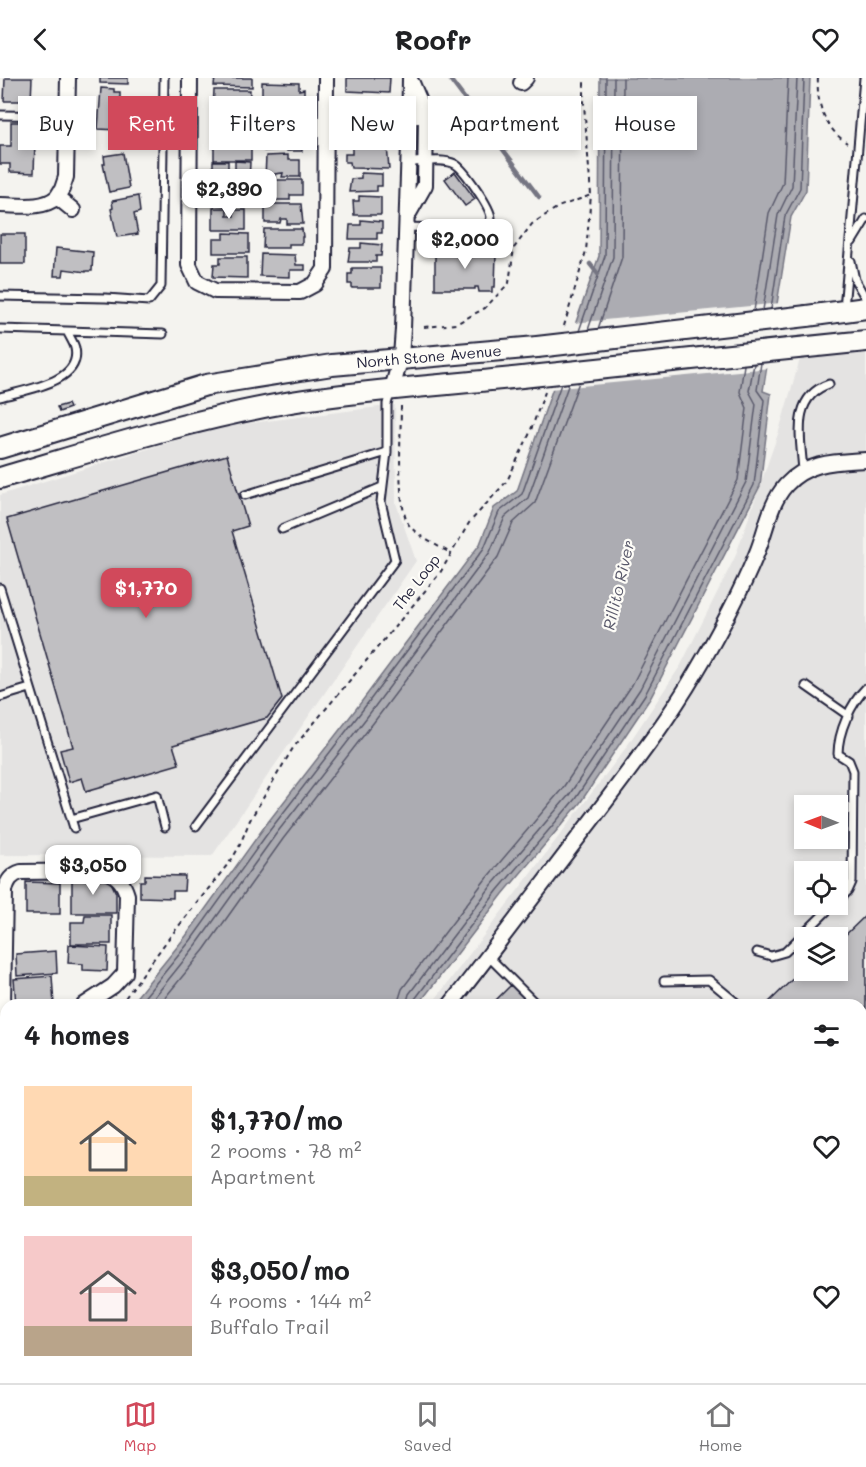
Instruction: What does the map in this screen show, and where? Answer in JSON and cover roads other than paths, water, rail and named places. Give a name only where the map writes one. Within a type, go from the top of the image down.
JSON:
[{"type":"main road","name":"North Stone Avenue","points":[[0,448],[206,385],[332,364],[537,347],[866,308]]},
{"type":"main road","name":"North Stone Avenue","points":[[0,478],[181,426],[290,402],[396,397],[798,348],[866,342]]},
{"type":"street","points":[[68,78],[68,96]]},
{"type":"street","points":[[190,78],[189,266],[197,282],[215,291],[300,292],[315,284],[325,269],[326,78]]},
{"type":"street","points":[[410,78],[410,96]]},
{"type":"street","points":[[406,222],[425,185],[426,116],[410,78]]},
{"type":"street","points":[[416,115],[426,116]]},
{"type":"street","points":[[0,205],[46,204],[57,197],[66,177],[67,150]]},
{"type":"street","points":[[396,397],[400,357],[409,150]]},
{"type":"street","points":[[57,197],[73,210]]},
{"type":"street","points":[[455,999],[612,793],[675,705],[714,641],[747,576],[777,498],[803,471],[831,462],[866,460]]},
{"type":"street","points":[[3,999],[7,881],[21,872],[106,872],[116,876],[123,883],[127,895],[125,973],[113,986],[93,999]]},
{"type":"lane","points":[[0,296],[149,301],[161,286],[164,78]]},
{"type":"lane","points":[[843,311],[864,78]]},
{"type":"lane","points":[[0,116],[18,116]]},
{"type":"lane","points":[[859,151],[866,157]]},
{"type":"lane","points":[[406,222],[479,229],[488,227],[491,219],[489,209],[460,168],[453,163],[409,162]]},
{"type":"lane","points":[[866,219],[850,249],[855,279],[866,299]]},
{"type":"lane","points":[[0,329],[163,334]]},
{"type":"lane","points":[[0,397],[57,380],[66,374],[74,363],[75,349],[67,331]]},
{"type":"lane","points":[[803,471],[800,423],[803,407],[811,394],[829,384]]},
{"type":"lane","points":[[196,826],[395,560],[381,502],[387,452],[387,404],[396,397]]},
{"type":"lane","points":[[245,495],[387,452]]},
{"type":"lane","points":[[282,530],[382,487]]},
{"type":"lane","points":[[0,588],[74,828]]},
{"type":"lane","points":[[806,686],[849,716]]},
{"type":"lane","points":[[0,697],[30,688]]},
{"type":"lane","points":[[848,889],[852,875],[853,771],[849,761],[838,754],[838,749],[849,716],[859,696],[866,688]]},
{"type":"lane","points":[[71,819],[157,795],[165,827]]},
{"type":"lane","points":[[757,952],[771,956],[785,952],[824,915]]},
{"type":"lane","points":[[488,956],[531,999]]},
{"type":"lane","points":[[664,981],[709,980],[732,999]]},
{"type":"water","name":"Rillito River","points":[[600,78],[810,78],[806,190],[791,217],[763,391],[771,394],[760,486],[651,697],[580,803],[503,894],[423,999],[135,999],[186,936],[265,826],[480,544],[494,508],[517,491],[599,256],[600,150],[697,150],[697,96],[600,96]]},
{"type":"waterway","points":[[449,78],[539,197]]},
{"type":"waterway","points":[[590,264],[598,274]]}]
